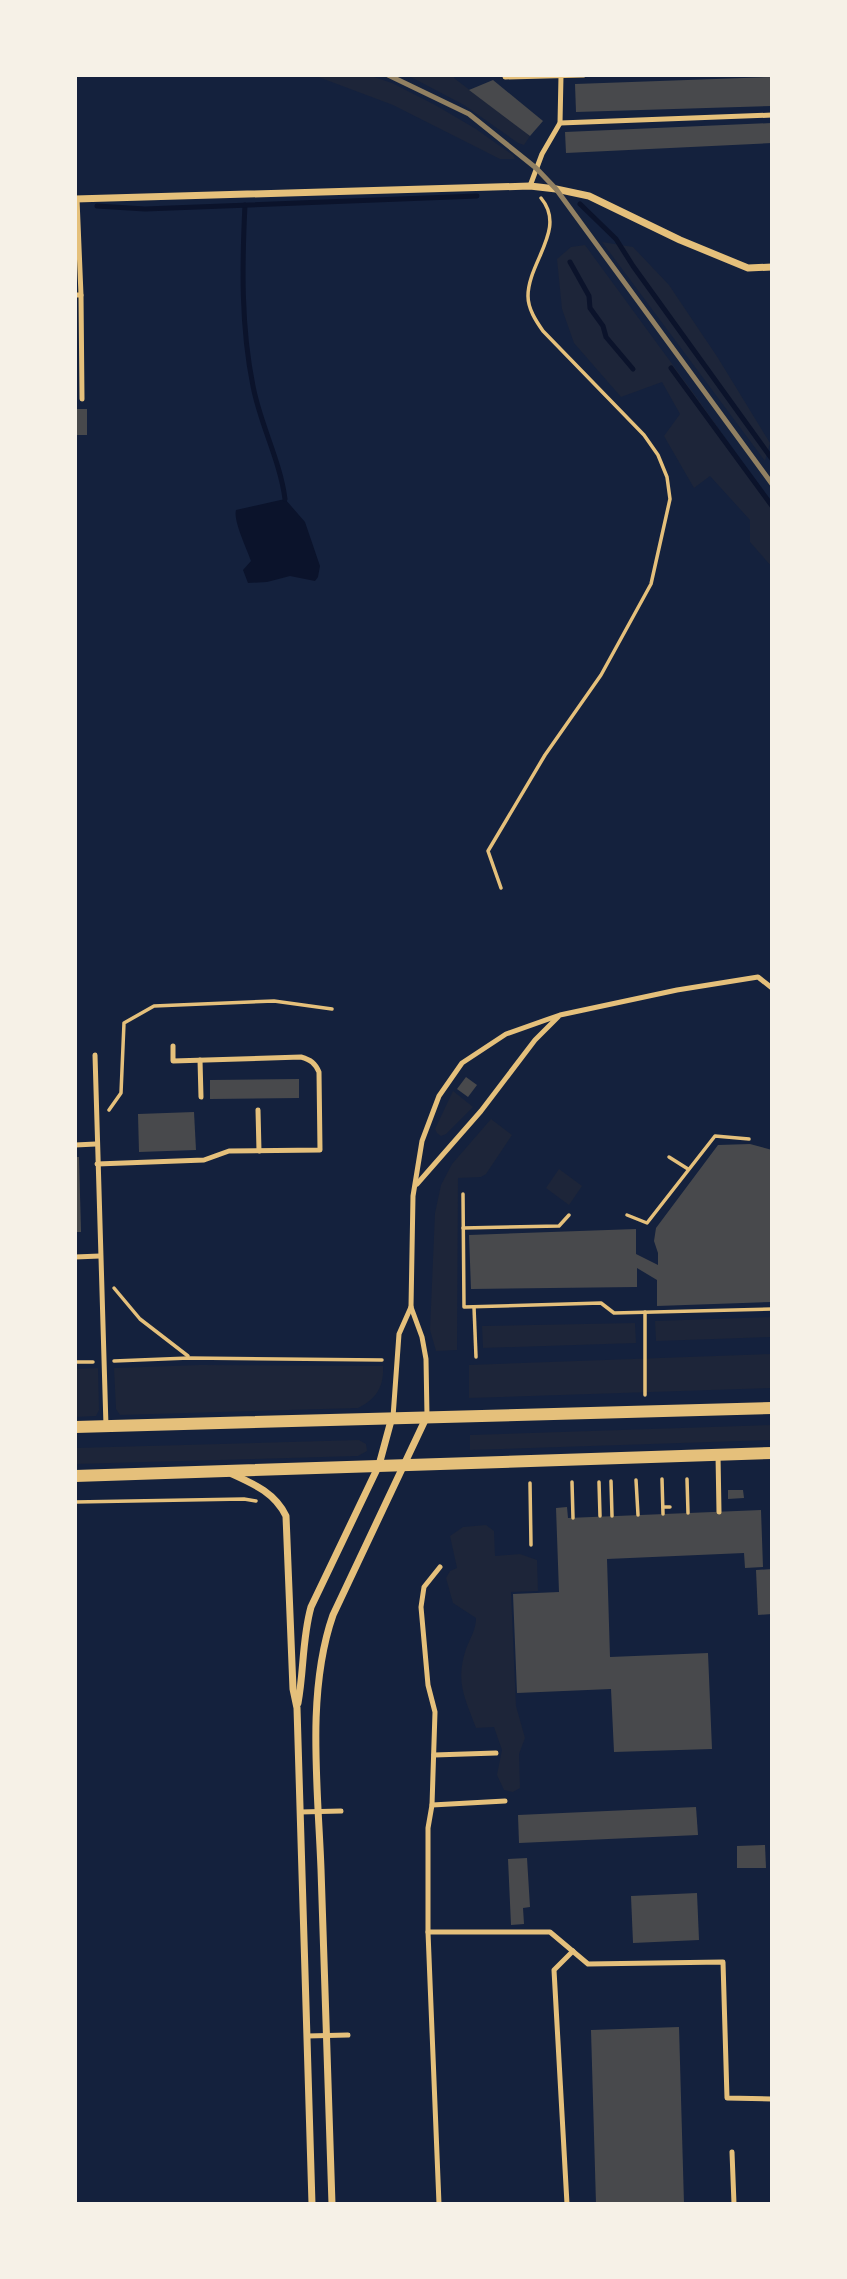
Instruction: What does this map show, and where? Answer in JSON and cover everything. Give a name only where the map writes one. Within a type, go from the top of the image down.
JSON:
[{"type":"street","points":[[76,199],[530,186],[589,197],[680,240],[748,268],[772,267]]},
{"type":"street","points":[[75,1427],[772,1408]]},
{"type":"street","points":[[332,2204],[319,1811],[318,1681],[324,1642],[427,1416]]},
{"type":"street","points":[[297,1708],[305,1629],[311,1607],[379,1465],[393,1417]]},
{"type":"street","points":[[75,1476],[772,1453]]},
{"type":"street","points":[[225,1470],[272,1496],[280,1503],[286,1516],[293,1689],[297,1708],[312,2204]]},
{"type":"lane","points":[[505,78],[584,75]]},
{"type":"lane","points":[[530,186],[542,154],[560,123],[561,76]]},
{"type":"lane","points":[[560,123],[772,115]]},
{"type":"lane","points":[[76,199],[82,399]]},
{"type":"lane","points":[[427,1416],[426,1359],[411,1307],[412,1209],[422,1141],[439,1096],[462,1063],[506,1034],[560,1015],[758,976],[772,988]]},
{"type":"lane","points":[[416,1185],[481,1111],[536,1040],[560,1015]]},
{"type":"lane","points":[[97,1164],[204,1160],[229,1152],[320,1150],[319,1072],[316,1065],[302,1057],[173,1061],[173,1045]]},
{"type":"lane","points":[[94,1055],[106,1426]]},
{"type":"lane","points":[[200,1060],[201,1097]]},
{"type":"lane","points":[[258,1110],[259,1151]]},
{"type":"lane","points":[[75,1145],[96,1144]]},
{"type":"lane","points":[[75,1257],[100,1256]]},
{"type":"lane","points":[[393,1417],[399,1334],[411,1307]]},
{"type":"lane","points":[[718,1455],[719,1512]]},
{"type":"lane","points":[[439,2204],[428,1932],[428,1828],[432,1805],[435,1712],[428,1685],[421,1607],[424,1587],[440,1567]]},
{"type":"lane","points":[[434,1755],[496,1754]]},
{"type":"lane","points":[[432,1805],[505,1801]]},
{"type":"lane","points":[[300,1812],[341,1811]]},
{"type":"lane","points":[[428,1932],[550,1932],[587,1964],[723,1962],[727,2098],[772,2099]]},
{"type":"lane","points":[[567,2204],[554,1970],[573,1951]]},
{"type":"lane","points":[[307,2036],[348,2035]]},
{"type":"lane","points":[[732,2152],[734,2204]]},
{"type":"path","points":[[501,888],[488,851],[545,755],[601,676],[651,584],[670,499],[667,477],[658,455],[644,435],[543,331],[532,316],[527,298],[531,276],[551,225],[548,207],[530,186]]},
{"type":"path","points":[[96,1129],[121,1093],[124,1023],[154,1006],[274,1000],[332,1009]]},
{"type":"path","points":[[627,1215],[647,1223],[715,1136],[749,1139]]},
{"type":"path","points":[[669,1157],[688,1169]]},
{"type":"path","points":[[463,1194],[464,1307],[601,1303],[614,1313],[772,1309]]},
{"type":"path","points":[[463,1228],[559,1226],[569,1215]]},
{"type":"path","points":[[101,1272],[140,1319],[189,1358]]},
{"type":"path","points":[[474,1307],[476,1357]]},
{"type":"path","points":[[645,1312],[645,1395]]},
{"type":"path","points":[[75,1362],[189,1358],[382,1360]]},
{"type":"path","points":[[662,1479],[663,1514]]},
{"type":"path","points":[[687,1479],[688,1513]]},
{"type":"path","points":[[636,1480],[638,1515]]},
{"type":"path","points":[[611,1481],[612,1516]]},
{"type":"path","points":[[572,1482],[573,1518]]},
{"type":"path","points":[[599,1482],[600,1517]]},
{"type":"path","points":[[530,1483],[531,1545]]},
{"type":"path","points":[[75,1502],[258,1501]]},
{"type":"path","points":[[663,1507],[670,1507]]},
{"type":"shaded area","points":[[313,75],[368,75],[392,83],[476,129],[515,159],[500,159],[393,105]]},
{"type":"shaded area","points":[[407,75],[454,75],[454,78],[530,136],[524,145],[518,143],[464,105]]},
{"type":"shaded area","points":[[602,242],[633,247],[669,285],[770,443],[765,461]]},
{"type":"shaded area","points":[[585,245],[772,505],[772,567],[750,542],[750,520],[710,476],[694,488],[664,436],[680,414],[662,382],[621,397],[574,343],[562,309],[557,259],[571,247]]},
{"type":"shaded area","points":[[285,499],[305,522],[320,566],[318,577],[315,581],[290,576],[267,582],[248,583],[243,570],[251,561],[238,528],[236,510]]},
{"type":"shaded area","points":[[453,1091],[473,1107],[441,1136],[435,1129]]},
{"type":"shaded area","points":[[491,1119],[512,1135],[486,1174],[481,1177],[458,1178],[457,1350],[436,1351],[430,1330],[435,1213],[441,1185],[452,1164]]},
{"type":"shaded area","points":[[559,1169],[582,1186],[569,1205],[546,1188]]},
{"type":"shaded area","points":[[772,1317],[772,1337],[656,1341],[655,1321]]},
{"type":"shaded area","points":[[635,1323],[636,1343],[483,1348],[482,1326]]},
{"type":"shaded area","points":[[772,1354],[772,1388],[469,1398],[469,1365]]},
{"type":"shaded area","points":[[200,1365],[383,1366],[383,1373],[381,1386],[375,1396],[358,1408],[120,1415],[116,1409],[114,1368]]},
{"type":"shaded area","points":[[98,1368],[99,1410],[96,1416],[75,1417],[75,1369]]},
{"type":"shaded area","points":[[772,1425],[772,1440],[470,1450],[470,1435]]},
{"type":"shaded area","points":[[359,1440],[366,1444],[367,1451],[358,1456],[75,1464],[75,1448]]},
{"type":"shaded area","points":[[486,1525],[494,1531],[495,1556],[520,1554],[537,1560],[538,1591],[511,1592],[516,1706],[525,1738],[519,1754],[520,1788],[513,1792],[504,1790],[497,1775],[502,1750],[494,1727],[476,1728],[465,1699],[461,1671],[476,1618],[453,1603],[446,1578],[450,1571],[457,1568],[450,1536],[463,1527]]},
{"type":"building","points":[[772,77],[772,106],[576,112],[575,84]]},
{"type":"building","points":[[493,80],[543,121],[530,136],[469,90]]},
{"type":"building","points":[[772,123],[772,143],[566,153],[565,132]]},
{"type":"building","points":[[75,409],[87,409],[87,435],[75,435]]},
{"type":"building","points":[[466,1077],[477,1085],[468,1097],[457,1089]]},
{"type":"building","points":[[299,1079],[299,1098],[210,1099],[210,1080]]},
{"type":"building","points":[[194,1112],[196,1150],[139,1152],[138,1114]]},
{"type":"building","points":[[750,1144],[772,1150],[772,1302],[657,1306],[657,1280],[637,1268],[637,1287],[471,1289],[469,1235],[636,1229],[636,1254],[658,1265],[654,1241],[656,1228],[718,1145]]},
{"type":"building","points":[[75,1157],[79,1157],[81,1232],[75,1232]]},
{"type":"building","points":[[728,1490],[743,1490],[744,1498],[728,1499]]},
{"type":"building","points":[[567,1507],[568,1518],[761,1510],[763,1567],[745,1568],[744,1553],[607,1559],[610,1657],[708,1653],[712,1749],[614,1752],[611,1689],[517,1693],[513,1594],[559,1592],[556,1508]]},
{"type":"building","points":[[772,1569],[772,1614],[758,1615],[756,1570]]},
{"type":"building","points":[[696,1807],[698,1835],[519,1843],[518,1815]]},
{"type":"building","points":[[765,1845],[766,1868],[737,1868],[737,1846]]},
{"type":"building","points":[[527,1858],[530,1907],[523,1908],[524,1924],[511,1925],[508,1859]]},
{"type":"building","points":[[697,1893],[699,1940],[633,1943],[631,1896]]},
{"type":"building","points":[[679,2027],[684,2204],[596,2204],[591,2030]]},
{"type":"waterway","points":[[97,206],[145,209],[477,196]]},
{"type":"waterway","points":[[580,204],[616,239],[772,459]]},
{"type":"waterway","points":[[245,205],[243,296],[249,364],[256,400],[279,470],[285,499]]},
{"type":"waterway","points":[[570,262],[589,296],[590,308],[603,326],[606,337],[633,369]]},
{"type":"waterway","points":[[671,368],[772,506]]},
{"type":"railway","points":[[388,75],[469,114],[536,168],[556,189],[772,484]]}]
